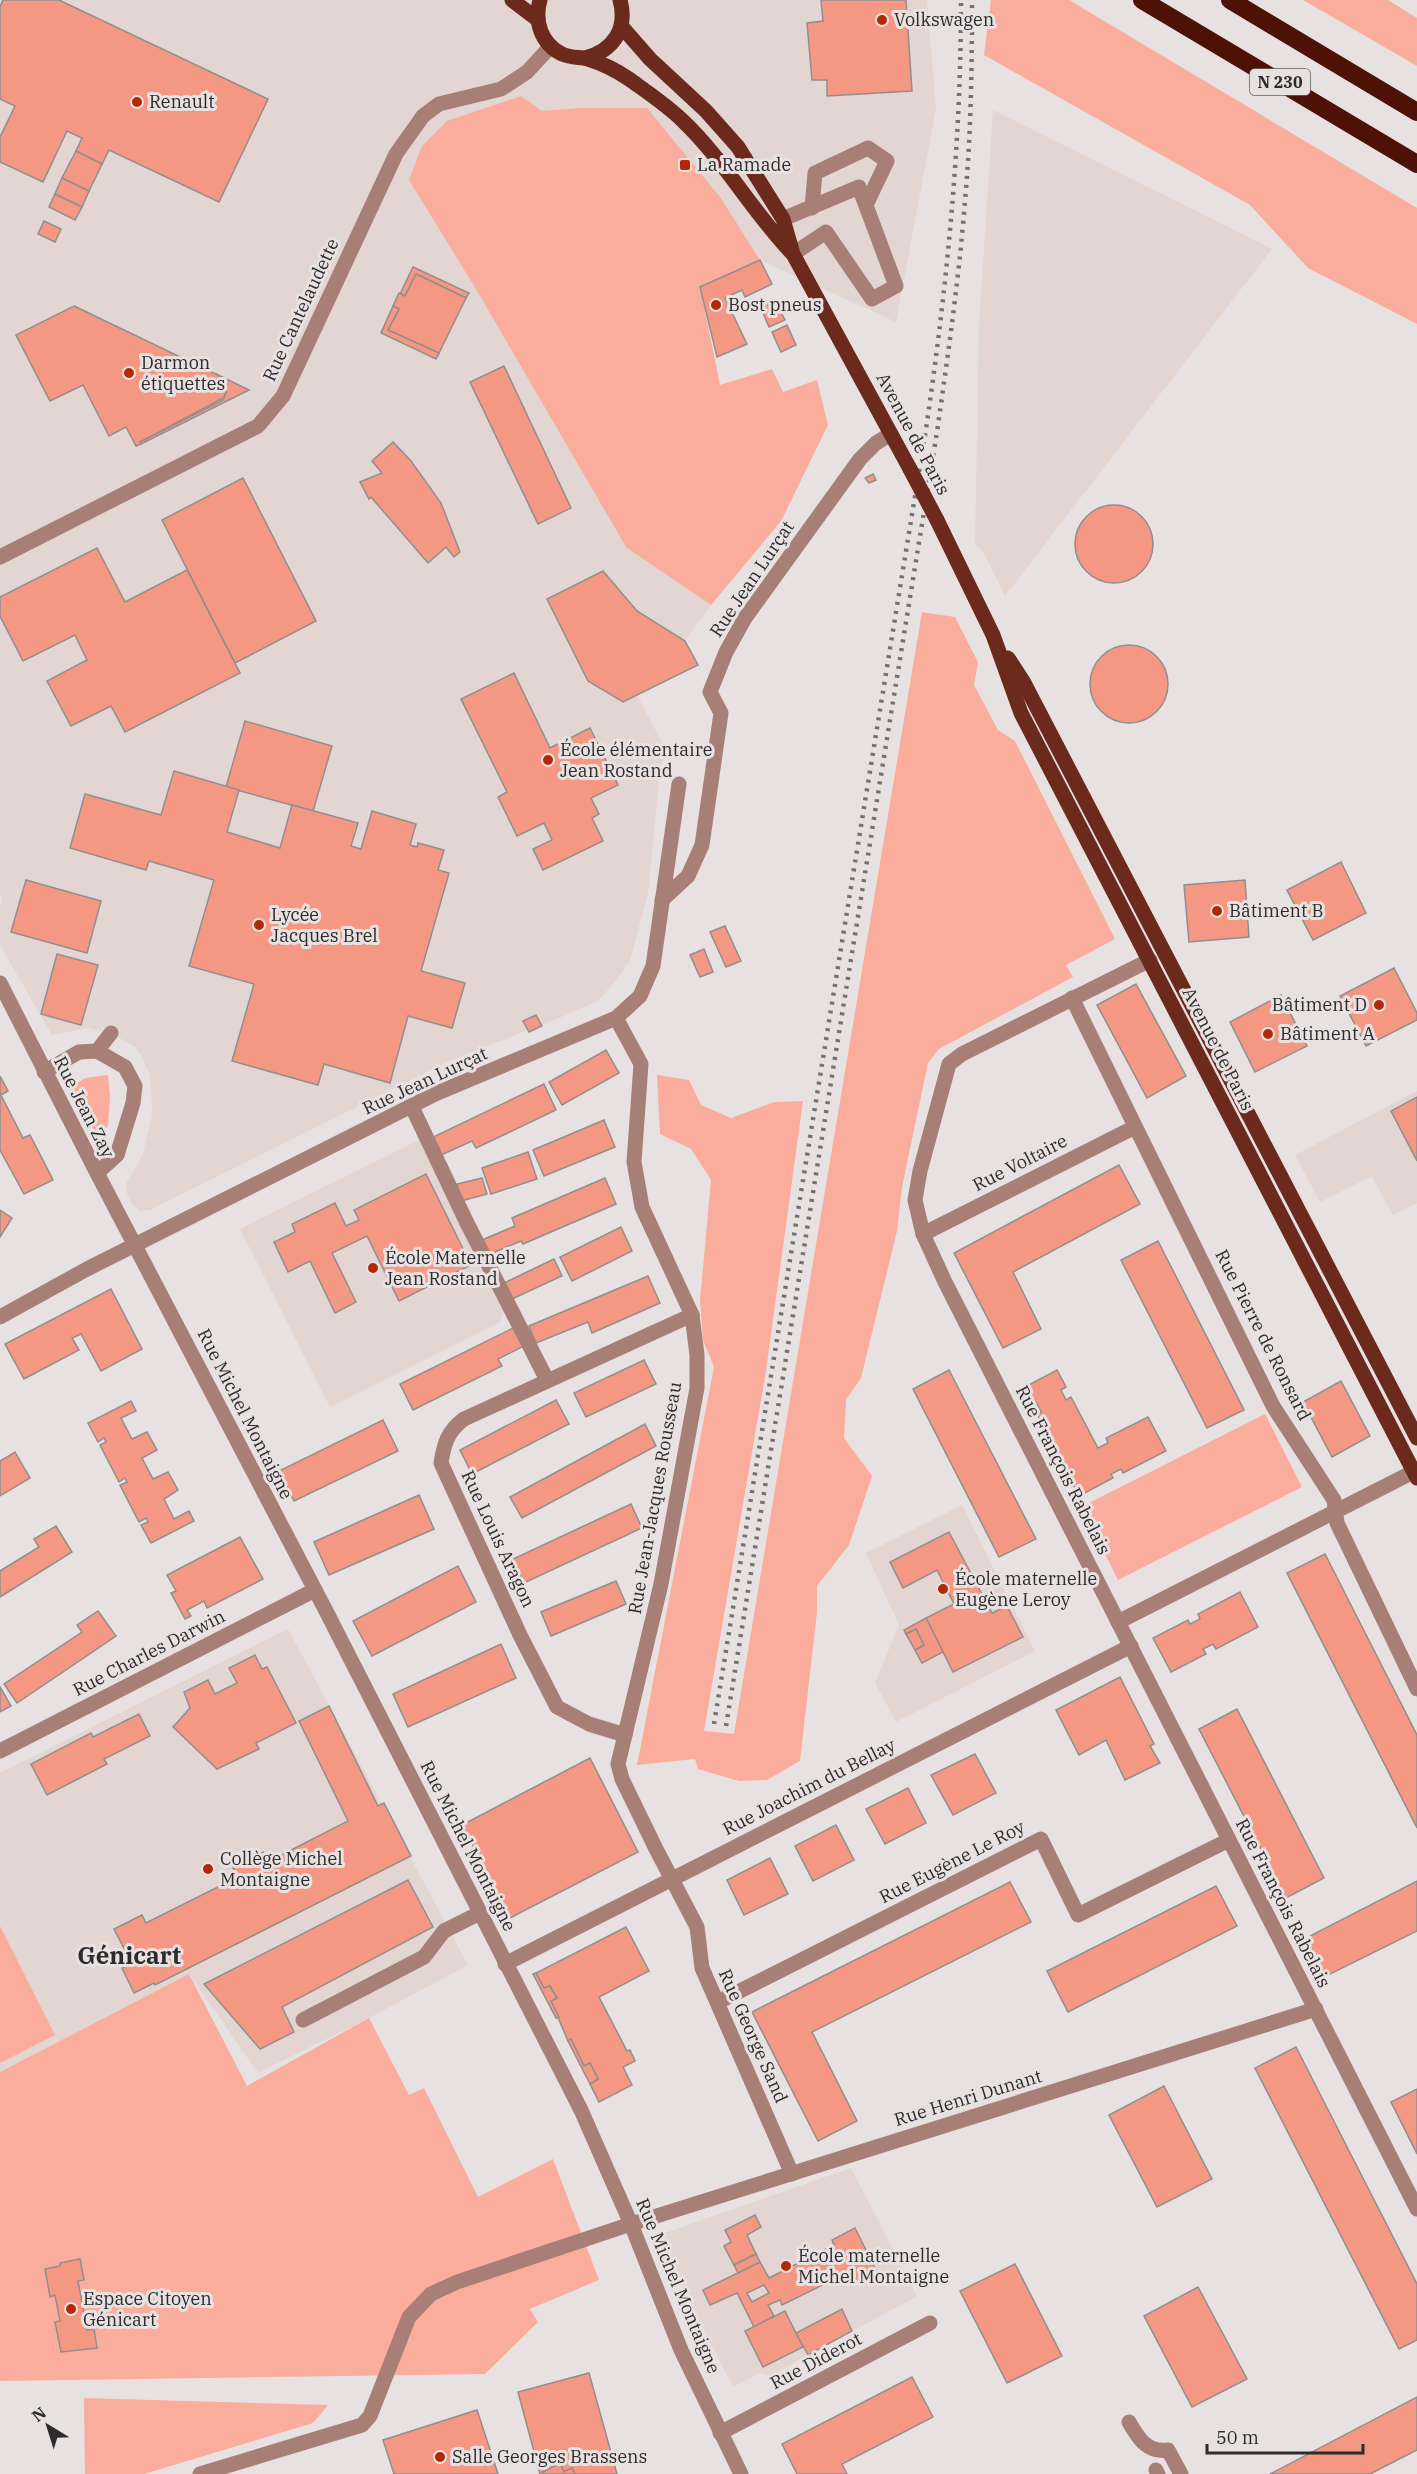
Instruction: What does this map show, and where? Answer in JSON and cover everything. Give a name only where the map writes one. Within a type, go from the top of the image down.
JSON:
[{"type":"highway","name":"N 230","points":[[1142,0],[1417,164]]},
{"type":"highway","name":"N 230","points":[[1230,0],[1417,112]]},
{"type":"main road","points":[[512,0],[537,19]]},
{"type":"main road","points":[[540,0],[537,19],[544,39],[561,54],[573,58],[597,55],[617,38],[622,27],[623,12],[620,0]]},
{"type":"main road","points":[[622,27],[650,59],[706,111],[728,135],[783,219],[794,254]]},
{"type":"main road","points":[[585,58],[613,68],[683,121],[719,162],[773,232],[794,254]]},
{"type":"main road","name":"Avenue de Paris","points":[[794,254],[937,520],[993,635],[1021,713],[1416,1474]]},
{"type":"main road","name":"Avenue de Paris","points":[[993,635],[1023,681],[1417,1438]]},
{"type":"street","name":"Rue Cantelaudette","points":[[0,557],[258,426],[283,396],[396,154],[423,116],[439,104],[501,89],[527,72],[551,46]]},
{"type":"street","points":[[812,208],[815,173],[868,148],[887,161],[866,205]]},
{"type":"street","points":[[783,219],[859,187],[896,286],[872,299],[826,231],[794,254]]},
{"type":"street","name":"Rue Jean Lurçat","points":[[663,900],[688,876],[702,845],[721,713],[710,693],[726,652],[745,618],[860,459],[876,443],[891,434]]},
{"type":"street","name":"Rue Jean Lurçat","points":[[0,1317],[87,1269],[435,1094],[616,1018],[640,996],[653,966],[679,784]]},
{"type":"street","name":"Rue François Rabelais","points":[[1150,960],[962,1054],[949,1064],[920,1171],[915,1200],[923,1234],[945,1282],[1417,2210]]},
{"type":"street","name":"Rue Jean Zay","points":[[0,983],[96,1173],[136,1246]]},
{"type":"street","name":"Rue Pierre de Ronsard","points":[[1072,998],[1274,1406],[1334,1500],[1337,1523],[1360,1575],[1417,1689]]},
{"type":"street","name":"Rue Jean-Jacques Rousseau","points":[[616,1018],[641,1064],[634,1161],[642,1207],[692,1316],[697,1355],[697,1388],[661,1584],[618,1764],[672,1879]]},
{"type":"street","points":[[97,1051],[111,1033]]},
{"type":"street","points":[[44,1072],[79,1052],[97,1051],[125,1067],[135,1086],[134,1103],[117,1155],[96,1173]]},
{"type":"street","points":[[412,1107],[466,1221],[547,1380]]},
{"type":"street","name":"Rue Voltaire","points":[[923,1234],[1136,1127]]},
{"type":"street","name":"Rue Michel Montaigne","points":[[136,1246],[581,2110],[631,2224],[681,2350],[741,2474]]},
{"type":"street","name":"Rue Louis Aragon","points":[[625,1735],[589,1724],[557,1707],[520,1635],[441,1463],[444,1442],[453,1427],[464,1419],[692,1316]]},
{"type":"street","points":[[1118,1622],[1416,1474]]},
{"type":"street","name":"Rue Charles Darwin","points":[[0,1750],[315,1590]]},
{"type":"street","name":"Rue Joachim du Bellay","points":[[505,1964],[1131,1646]]},
{"type":"street","name":"Rue Eugène Le Roy","points":[[718,2002],[1041,1839],[1078,1915],[1229,1840]]},
{"type":"street","name":"Rue George Sand","points":[[672,1879],[698,1928],[702,1968],[792,2174]]},
{"type":"street","points":[[303,2019],[424,1957],[444,1931],[480,1912]]},
{"type":"street","name":"Rue Henri Dunant","points":[[200,2474],[362,2425],[370,2415],[409,2317],[431,2294],[457,2282],[631,2224],[1316,2009]]},
{"type":"street","name":"Rue Diderot","points":[[720,2433],[930,2323]]},
{"type":"street","points":[[1129,2422],[1141,2442],[1160,2452],[1168,2450],[1182,2474]]},
{"type":"shaded area","points":[[0,0],[927,0],[936,109],[896,322],[760,260],[700,287],[720,385],[772,369],[783,392],[817,380],[828,425],[781,521],[711,605],[685,641],[698,665],[637,695],[666,750],[660,770],[648,894],[630,960],[599,1000],[445,1063],[150,1210],[140,1211],[133,1205],[127,1194],[126,1184],[143,1154],[152,1115],[151,1084],[141,1055],[135,1047],[111,1033],[89,1028],[52,1035],[0,945],[2,897],[0,896]]},
{"type":"shaded area","points":[[991,0],[1069,0],[1417,208],[1417,324],[1308,268],[1250,205],[984,55]]},
{"type":"shaded area","points":[[1303,0],[1388,0],[1417,18],[1417,66]]},
{"type":"shaded area","points":[[521,96],[542,111],[579,108],[647,108],[720,197],[760,260],[700,287],[720,385],[772,369],[783,392],[817,380],[828,425],[781,521],[711,605],[626,547],[476,289],[409,180],[422,146],[447,121]]},
{"type":"shaded area","points":[[993,110],[1272,249],[1005,596],[983,552],[975,543],[979,326]]},
{"type":"shaded area","points":[[922,612],[955,617],[978,662],[974,685],[998,730],[1015,741],[1115,939],[1066,965],[1073,977],[939,1049],[928,1063],[902,1187],[897,1231],[861,1378],[846,1400],[844,1438],[872,1476],[849,1545],[817,1586],[817,1612],[800,1761],[767,1780],[739,1781],[698,1769],[695,1759],[637,1765],[714,1367],[703,1340],[700,1301],[711,1180],[691,1149],[660,1134],[657,1075],[689,1080],[701,1105],[731,1118],[774,1102],[803,1101],[766,1371],[704,1731],[734,1734]]},
{"type":"shaded area","points":[[108,1075],[110,1096],[108,1127],[97,1131],[92,1128],[75,1095],[73,1086],[85,1078]]},
{"type":"shaded area","points":[[1417,1091],[1417,1203],[1393,1215],[1372,1176],[1320,1202],[1295,1155]]},
{"type":"shaded area","name":"École Maternelle Jean Rostand","points":[[423,1138],[504,1307],[500,1322],[330,1407],[240,1229]]},
{"type":"shaded area","points":[[1265,1414],[1302,1487],[1118,1580],[1081,1507]]},
{"type":"shaded area","name":"École maternelle Eugène Leroy","points":[[962,1505],[1035,1651],[896,1722],[875,1683],[899,1625],[866,1553]]},
{"type":"shaded area","name":"Collège Michel Montaigne","points":[[288,1629],[468,1965],[369,2018],[258,2073],[189,1974],[0,2072],[0,1773]]},
{"type":"shaded area","points":[[0,1926],[55,2035],[0,2063]]},
{"type":"shaded area","points":[[189,1974],[247,2086],[369,2018],[409,2095],[424,2088],[478,2197],[553,2159],[599,2280],[530,2309],[538,2322],[485,2374],[0,2381],[0,2072]]},
{"type":"shaded area","name":"École maternelle Michel Montaigne","points":[[851,2168],[917,2296],[770,2376],[760,2373],[733,2387],[656,2236]]},
{"type":"shaded area","points":[[84,2398],[328,2405],[313,2423],[144,2474],[85,2474]]},
{"type":"building","name":"Renault","points":[[3,0],[59,0],[268,99],[219,202],[109,150],[102,164],[76,151],[82,138],[67,131],[43,182],[0,162],[0,137],[15,106],[0,99],[0,7]]},
{"type":"building","points":[[821,0],[906,0],[912,91],[827,96],[827,80],[812,80],[807,23],[823,21]]},
{"type":"building","points":[[76,151],[102,164],[89,191],[62,178]]},
{"type":"building","points":[[62,178],[89,191],[82,207],[55,194]]},
{"type":"building","points":[[55,194],[82,207],[75,220],[49,207]]},
{"type":"building","points":[[44,221],[61,229],[55,242],[38,234]]},
{"type":"building","name":"Bost pneus","points":[[760,260],[772,284],[745,297],[742,290],[725,298],[747,344],[717,357],[700,287]]},
{"type":"building","points":[[413,267],[469,293],[466,298],[416,274],[405,296],[400,294]]},
{"type":"building","points":[[416,274],[466,298],[439,353],[388,330],[399,309],[393,306],[399,293],[405,296]]},
{"type":"building","points":[[775,300],[785,320],[769,327],[760,306]]},
{"type":"building","points":[[74,306],[220,376],[226,386],[225,397],[136,446],[126,427],[109,436],[83,385],[50,401],[16,335]]},
{"type":"building","points":[[393,306],[399,309],[388,330],[439,353],[436,359],[381,333]]},
{"type":"building","points":[[787,325],[796,345],[781,352],[772,332]]},
{"type":"building","points":[[504,366],[571,508],[538,524],[470,382]]},
{"type":"building","points":[[216,374],[249,390],[141,444],[140,442],[223,400],[226,386],[223,379]]},
{"type":"building","points":[[393,442],[411,461],[441,503],[460,552],[454,557],[446,547],[428,563],[371,497],[369,499],[360,482],[382,473],[372,461]]},
{"type":"building","points":[[873,474],[876,480],[869,483],[865,478]]},
{"type":"building","points":[[243,478],[316,621],[235,663],[162,520]]},
{"type":"building","points":[[1114,505],[1129,508],[1142,516],[1150,529],[1153,544],[1150,559],[1142,572],[1129,580],[1114,583],[1099,580],[1086,572],[1078,559],[1075,544],[1078,529],[1086,516],[1099,508]]},
{"type":"building","points":[[97,548],[125,602],[187,570],[240,673],[125,732],[111,706],[71,726],[47,681],[87,660],[75,635],[23,661],[0,616],[0,597]]},
{"type":"building","points":[[603,571],[637,611],[685,641],[698,665],[623,702],[588,681],[547,599]]},
{"type":"building","points":[[1129,645],[1144,648],[1157,656],[1165,669],[1168,684],[1165,699],[1157,712],[1144,720],[1129,723],[1114,720],[1101,712],[1093,699],[1090,684],[1093,669],[1101,656],[1114,648]]},
{"type":"building","points":[[514,673],[550,748],[590,728],[618,785],[591,798],[599,814],[592,818],[603,841],[543,870],[533,849],[552,840],[544,823],[517,836],[498,797],[507,792],[461,699]]},
{"type":"building","points":[[245,721],[332,746],[313,811],[226,787]]},
{"type":"building","points":[[174,771],[239,790],[227,832],[280,848],[292,805],[358,823],[351,846],[361,849],[372,811],[416,824],[410,845],[417,847],[418,843],[444,850],[438,870],[449,873],[421,971],[465,983],[452,1028],[408,1016],[390,1083],[324,1064],[318,1085],[232,1061],[254,984],[189,966],[214,880],[149,861],[146,870],[70,848],[85,794],[161,815]]},
{"type":"building","points":[[1341,862],[1366,913],[1313,940],[1287,890]]},
{"type":"building","points":[[26,880],[101,901],[87,953],[11,932]]},
{"type":"building","name":"Bâtiment B","points":[[1245,880],[1249,937],[1189,942],[1184,885]]},
{"type":"building","points":[[725,926],[741,961],[726,967],[710,932]]},
{"type":"building","points":[[704,949],[713,972],[700,977],[690,955]]},
{"type":"building","points":[[57,954],[98,965],[81,1025],[41,1014]]},
{"type":"building","name":"Bâtiment D","points":[[1394,968],[1417,1013],[1417,1020],[1366,1046],[1340,996]]},
{"type":"building","points":[[1136,984],[1186,1076],[1147,1098],[1097,1005]]},
{"type":"building","name":"Bâtiment A","points":[[1281,995],[1307,1046],[1255,1072],[1230,1022]]},
{"type":"building","points":[[536,1015],[542,1026],[529,1032],[523,1021]]},
{"type":"building","points":[[606,1050],[619,1073],[562,1105],[549,1082]]},
{"type":"building","points":[[0,1076],[8,1091],[1,1095],[23,1138],[30,1135],[53,1180],[24,1194],[0,1150]]},
{"type":"building","points":[[544,1084],[556,1110],[476,1148],[472,1141],[439,1156],[431,1138]]},
{"type":"building","points":[[1417,1097],[1417,1161],[1391,1111]]},
{"type":"building","points":[[604,1120],[615,1147],[544,1176],[533,1150]]},
{"type":"building","points":[[528,1152],[537,1179],[491,1194],[482,1168]]},
{"type":"building","points":[[1119,1165],[1140,1204],[1013,1272],[1041,1329],[1003,1348],[954,1253]]},
{"type":"building","points":[[426,1174],[471,1265],[399,1301],[367,1236],[332,1253],[356,1302],[335,1313],[310,1261],[288,1272],[274,1242],[295,1232],[292,1224],[335,1203],[346,1226],[359,1220],[354,1210]]},
{"type":"building","points":[[482,1178],[487,1194],[461,1201],[457,1184]]},
{"type":"building","points":[[605,1178],[616,1204],[523,1244],[521,1241],[488,1255],[482,1240],[515,1226],[512,1218]]},
{"type":"building","points":[[0,1210],[12,1218],[0,1237]]},
{"type":"building","points":[[621,1227],[632,1251],[572,1281],[560,1257]]},
{"type":"building","points":[[1158,1241],[1244,1410],[1207,1428],[1121,1260]]},
{"type":"building","points":[[554,1259],[562,1276],[512,1299],[504,1283]]},
{"type":"building","points":[[648,1276],[660,1303],[592,1333],[588,1322],[536,1343],[529,1326]]},
{"type":"building","points":[[111,1289],[142,1349],[101,1371],[81,1334],[72,1338],[79,1350],[24,1379],[5,1344]]},
{"type":"building","points":[[515,1327],[524,1346],[498,1359],[502,1366],[413,1410],[400,1384]]},
{"type":"building","points":[[644,1360],[656,1384],[586,1417],[574,1393]]},
{"type":"building","points":[[949,1370],[1036,1539],[999,1557],[913,1389]]},
{"type":"building","points":[[1057,1370],[1066,1387],[1061,1390],[1066,1400],[1071,1397],[1098,1448],[1108,1443],[1106,1438],[1148,1417],[1166,1451],[1123,1473],[1121,1469],[1111,1474],[1113,1478],[1079,1496],[1037,1414],[1041,1412],[1036,1402],[1031,1404],[1023,1388]]},
{"type":"building","points":[[1341,1381],[1370,1436],[1332,1457],[1303,1402]]},
{"type":"building","points":[[556,1400],[569,1424],[472,1474],[460,1450]]},
{"type":"building","points":[[131,1401],[136,1411],[121,1418],[132,1439],[147,1432],[157,1450],[142,1458],[153,1479],[168,1472],[178,1490],[164,1499],[174,1519],[189,1511],[194,1521],[151,1543],[141,1525],[148,1522],[146,1518],[139,1522],[120,1485],[127,1482],[125,1478],[119,1482],[100,1445],[106,1442],[104,1438],[98,1442],[88,1423]]},
{"type":"building","points":[[383,1420],[398,1451],[294,1501],[279,1471]]},
{"type":"building","points":[[645,1424],[656,1446],[522,1518],[510,1497]]},
{"type":"building","points":[[15,1452],[30,1478],[0,1496],[0,1461]]},
{"type":"building","points":[[419,1495],[434,1529],[329,1575],[314,1542]]},
{"type":"building","points":[[631,1504],[642,1528],[524,1583],[513,1559]]},
{"type":"building","points":[[56,1526],[72,1552],[0,1597],[0,1571],[39,1547],[34,1539]]},
{"type":"building","points":[[949,1532],[992,1613],[1007,1606],[1023,1637],[953,1672],[926,1618],[954,1604],[937,1570],[903,1588],[890,1562]]},
{"type":"building","points":[[240,1537],[263,1579],[207,1608],[204,1601],[187,1610],[191,1616],[185,1619],[171,1593],[176,1591],[167,1575]]},
{"type":"building","points":[[1325,1554],[1417,1735],[1417,1828],[1287,1573]]},
{"type":"building","points":[[458,1566],[476,1602],[372,1656],[353,1621]]},
{"type":"building","points":[[616,1581],[626,1604],[551,1636],[541,1612]]},
{"type":"building","points":[[1240,1592],[1258,1627],[1216,1649],[1213,1644],[1203,1649],[1206,1654],[1171,1672],[1153,1638],[1188,1620],[1190,1624],[1200,1619],[1198,1614]]},
{"type":"building","points":[[98,1611],[116,1636],[17,1703],[4,1684],[82,1632],[77,1625]]},
{"type":"building","points":[[926,1618],[943,1652],[922,1663],[915,1650],[924,1645],[916,1629],[906,1634],[904,1630]]},
{"type":"building","points":[[916,1629],[924,1645],[915,1650],[906,1634]]},
{"type":"building","points":[[501,1644],[516,1678],[408,1727],[393,1694]]},
{"type":"building","points":[[255,1655],[262,1669],[267,1667],[296,1723],[256,1743],[259,1749],[217,1769],[173,1727],[190,1708],[184,1692],[208,1680],[215,1694],[237,1683],[229,1668]]},
{"type":"building","points":[[1120,1677],[1154,1744],[1150,1746],[1160,1763],[1125,1780],[1106,1740],[1079,1755],[1056,1710]]},
{"type":"building","points":[[0,1687],[11,1706],[0,1712]]},
{"type":"building","points":[[329,1706],[378,1806],[384,1803],[411,1856],[155,1985],[154,1983],[134,1993],[122,1968],[141,1958],[138,1951],[128,1956],[114,1929],[142,1915],[146,1923],[238,1877],[233,1868],[263,1852],[268,1862],[348,1821],[299,1721]]},
{"type":"building","points":[[1237,1709],[1324,1878],[1286,1898],[1199,1729]]},
{"type":"building","points":[[139,1714],[150,1736],[104,1759],[107,1764],[47,1795],[31,1764],[91,1733],[93,1737]]},
{"type":"building","points":[[975,1754],[996,1793],[953,1815],[931,1775]]},
{"type":"building","points":[[590,1758],[638,1852],[510,1918],[462,1825]]},
{"type":"building","points":[[908,1788],[926,1823],[885,1844],[866,1809]]},
{"type":"building","points":[[836,1825],[854,1860],[813,1881],[795,1846]]},
{"type":"building","points":[[770,1858],[788,1894],[744,1915],[727,1880]]},
{"type":"building","points":[[408,1880],[433,1927],[282,2007],[294,2032],[260,2049],[204,1984]]},
{"type":"building","points":[[1417,1881],[1417,1931],[1326,1976],[1306,1938]]},
{"type":"building","points":[[1010,1882],[1031,1922],[812,2032],[857,2121],[818,2141],[752,2012]]},
{"type":"building","points":[[1216,1886],[1237,1926],[1068,2012],[1047,1971]]},
{"type":"building","points":[[626,1927],[649,1971],[599,1997],[627,2051],[630,2050],[635,2061],[623,2067],[632,2085],[599,2102],[590,2084],[598,2079],[590,2063],[584,2066],[571,2039],[568,2041],[551,2001],[557,1998],[550,1986],[544,1988],[536,1973]]},
{"type":"building","points":[[536,1973],[544,1988],[550,1986],[557,1998],[551,2001],[559,2017],[556,2018],[533,1974]]},
{"type":"building","points":[[571,2039],[584,2066],[590,2063],[598,2079],[590,2084],[568,2041]]},
{"type":"building","points":[[1296,2047],[1417,2284],[1417,2340],[1399,2349],[1255,2068]]},
{"type":"building","points":[[1164,2086],[1212,2179],[1157,2207],[1109,2115]]},
{"type":"building","points":[[1417,2089],[1417,2154],[1391,2102]]},
{"type":"building","points":[[755,2215],[761,2227],[747,2235],[756,2254],[734,2265],[724,2246],[731,2242],[725,2230]]},
{"type":"building","points":[[855,2228],[877,2272],[855,2284],[849,2272],[782,2305],[780,2300],[768,2305],[774,2316],[754,2327],[737,2293],[710,2305],[703,2290],[760,2262],[769,2278],[834,2245],[832,2240]],"holes":[[[764,2285],[769,2293],[752,2302],[747,2293]]]},
{"type":"building","points":[[756,2254],[760,2262],[738,2273],[734,2265]]},
{"type":"building","name":"Espace Citoyen Génicart","points":[[80,2259],[84,2280],[78,2281],[87,2330],[94,2329],[97,2348],[61,2352],[55,2322],[60,2321],[55,2295],[50,2297],[45,2269]]},
{"type":"building","points":[[1015,2264],[1062,2356],[1007,2383],[960,2291]]},
{"type":"building","points":[[1198,2287],[1247,2379],[1192,2407],[1144,2316]]},
{"type":"building","points":[[842,2309],[852,2331],[808,2355],[796,2333]]},
{"type":"building","points":[[785,2311],[803,2347],[763,2367],[745,2331]]},
{"type":"building","points":[[589,2373],[617,2474],[575,2474],[572,2468],[564,2472],[560,2463],[543,2472],[544,2474],[540,2474],[518,2392]]},
{"type":"building","points":[[912,2377],[933,2417],[842,2464],[847,2474],[797,2474],[782,2444]]},
{"type":"building","points":[[1417,2397],[1417,2450],[1370,2474],[1270,2474]]},
{"type":"building","name":"Salle Georges Brassens","points":[[477,2410],[498,2474],[394,2474],[383,2440]]},
{"type":"building","points":[[560,2463],[564,2472],[572,2468],[575,2474],[544,2474],[543,2472]]},
{"type":"railway","points":[[714,1724],[926,429],[951,215],[958,108],[961,0]]},
{"type":"railway","points":[[726,1726],[937,432],[965,201],[971,100],[972,0]]},
{"type":"place","name":"Volkswagen","points":[[882,20]]},
{"type":"place","name":"Renault","points":[[137,102]]},
{"type":"place","name":"La Ramade","points":[[685,165]]},
{"type":"place","name":"Bost pneus","points":[[716,305]]},
{"type":"place","name":"Darmon étiquettes","points":[[129,373]]},
{"type":"place","name":"École élémentaire Jean Rostand","points":[[548,760]]},
{"type":"place","name":"Bâtiment B","points":[[1217,911]]},
{"type":"place","name":"Lycée Jacques Brel","points":[[259,925]]},
{"type":"place","name":"Bâtiment D","points":[[1379,1005]]},
{"type":"place","name":"Bâtiment A","points":[[1268,1034]]},
{"type":"place","name":"École Maternelle Jean Rostand","points":[[373,1268]]},
{"type":"place","name":"École maternelle Eugène Leroy","points":[[943,1589]]},
{"type":"place","name":"Collège Michel Montaigne","points":[[208,1869]]},
{"type":"place","name":"École maternelle Michel Montaigne","points":[[786,2266]]},
{"type":"place","name":"Espace Citoyen Génicart","points":[[71,2309]]},
{"type":"place","name":"Salle Georges Brassens","points":[[440,2457]]},
{"type":"district","name":"Génicart","points":[[129,1956]]}]
